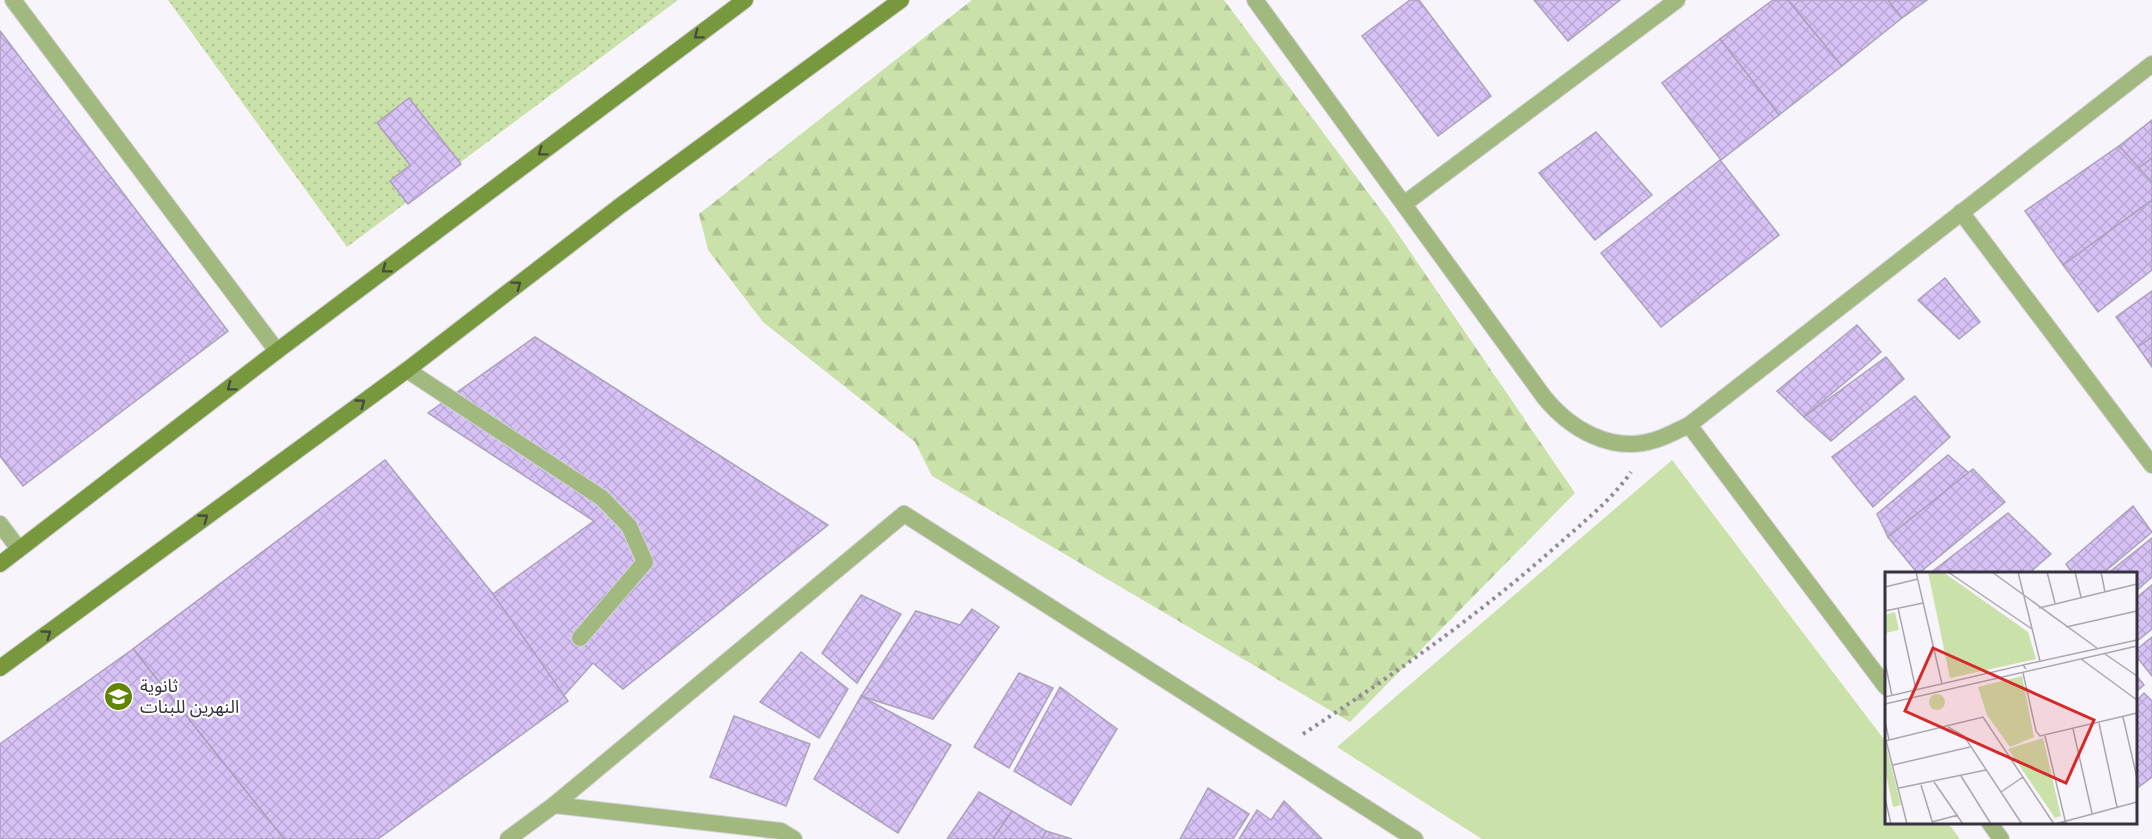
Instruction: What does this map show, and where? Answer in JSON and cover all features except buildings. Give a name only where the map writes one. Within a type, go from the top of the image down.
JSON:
[{"type":"main road","points":[[0,564],[277,351],[745,0]]},
{"type":"main road","points":[[0,668],[407,370],[620,206],[901,0]]},
{"type":"street","points":[[13,0],[277,351]]},
{"type":"street","points":[[1255,0],[1557,414],[1573,427],[1612,442],[1654,441],[1689,425],[2152,64]]},
{"type":"street","points":[[1404,204],[1677,0]]},
{"type":"street","points":[[1961,212],[2152,465]]},
{"type":"street","points":[[407,370],[602,498],[629,526],[645,562],[580,638]]},
{"type":"street","points":[[1689,425],[1885,684]]},
{"type":"street","points":[[508,839],[554,805],[904,514],[1415,839]]},
{"type":"street","points":[[0,524],[19,549]]},
{"type":"street","points":[[554,805],[782,831],[795,839]]},
{"type":"street","points":[[1990,824],[2001,839]]},
{"type":"path","points":[[1278,752],[1397,672],[1511,586],[1616,494],[1654,441]]},
{"type":"green space","points":[[168,0],[678,0],[347,247]]},
{"type":"green space","points":[[972,0],[1224,0],[1387,218],[1575,493],[1350,722],[932,476],[915,442],[763,322],[708,250],[699,214]]},
{"type":"green space","points":[[1672,460],[1885,741],[1885,824],[1949,824],[1960,839],[1482,839],[1337,747]]},
{"type":"place","name":"ثانوية النهرين للبنات","points":[[119,696]]}]
